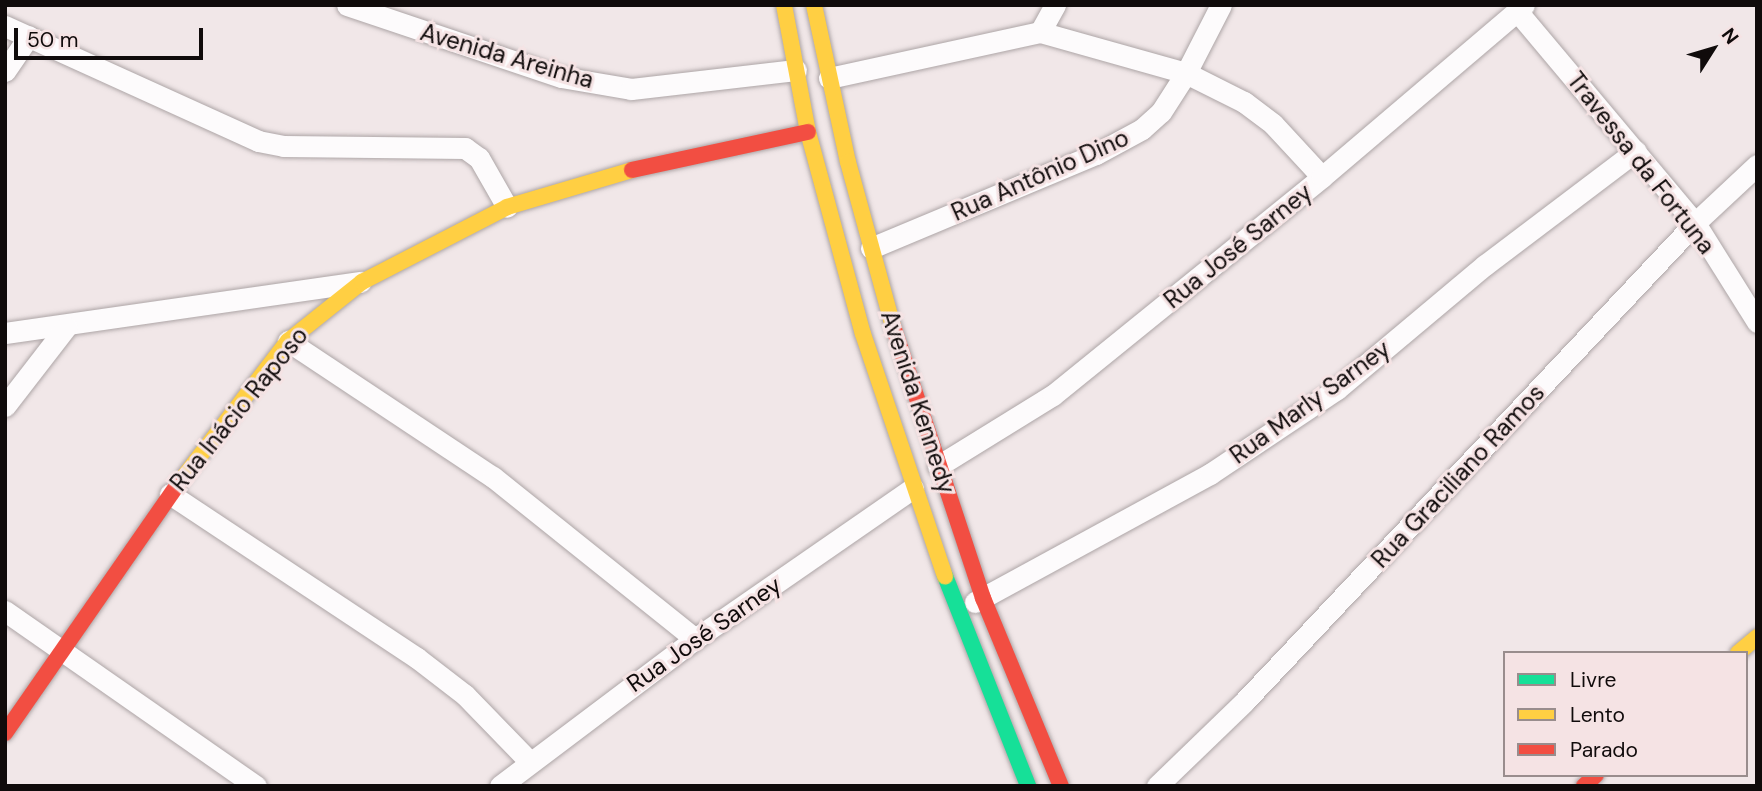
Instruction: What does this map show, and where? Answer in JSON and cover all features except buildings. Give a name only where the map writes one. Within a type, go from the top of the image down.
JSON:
[{"type":"main road","name":"Avenida Kennedy","points":[[784,5],[808,132],[847,282],[913,488],[957,611],[1028,786]]},
{"type":"main road","name":"Avenida Kennedy","points":[[819,9],[829,78],[871,248],[938,466],[983,598],[1061,786]]},
{"type":"main road","name":"Rua Inácio Raposo","points":[[5,733],[170,494],[288,341],[362,282],[507,207],[613,174],[808,132]]},
{"type":"main road","points":[[1740,651],[1757,637]]},
{"type":"street","name":"Avenida Areinha","points":[[347,5],[561,77],[631,89],[796,70]]},
{"type":"street","points":[[1040,32],[1055,5]]},
{"type":"street","name":"Rua Antônio Dino","points":[[871,248],[1096,154],[1142,129],[1161,112],[1186,73],[1221,5]]},
{"type":"street","name":"Travessa da Fortuna","points":[[1521,8],[1695,223],[1757,322]]},
{"type":"street","name":"Rua José Sarney","points":[[938,466],[1053,395],[1322,177],[1521,8]]},
{"type":"street","points":[[5,26],[258,141],[283,146],[465,148],[479,159],[507,207]]},
{"type":"street","points":[[829,78],[1040,32],[1186,73],[1244,102],[1273,124],[1322,177]]},
{"type":"street","points":[[5,71],[29,36]]},
{"type":"street","name":"Rua Marly Sarney","points":[[957,611],[1210,474],[1337,389],[1485,265],[1636,151]]},
{"type":"street","name":"Rua Graciliano Ramos","points":[[1157,786],[1252,692],[1695,223],[1757,164]]},
{"type":"street","points":[[5,333],[66,327],[362,282]]},
{"type":"street","points":[[5,407],[66,327]]},
{"type":"street","points":[[288,341],[493,477],[695,639]]},
{"type":"street","name":"Rua José Sarney","points":[[500,786],[695,639],[913,488]]},
{"type":"street","points":[[170,494],[417,658],[465,695],[530,761]]},
{"type":"street","points":[[5,611],[256,786]]},
{"type":"traffic: fast","points":[[945,576],[1028,786]]},
{"type":"traffic: slow","points":[[784,5],[808,132],[863,334],[945,576]]},
{"type":"traffic: slow","points":[[814,5],[848,162],[893,326]]},
{"type":"traffic: slow","points":[[179,483],[288,341],[362,282],[507,207],[632,170]]},
{"type":"traffic: slow","points":[[1740,651],[1757,637]]},
{"type":"traffic: jam","points":[[632,170],[808,132]]},
{"type":"traffic: jam","points":[[893,326],[983,598],[1061,786]]},
{"type":"traffic: jam","points":[[5,733],[179,483]]},
{"type":"traffic: jam","points":[[1584,786],[1594,777]]}]
